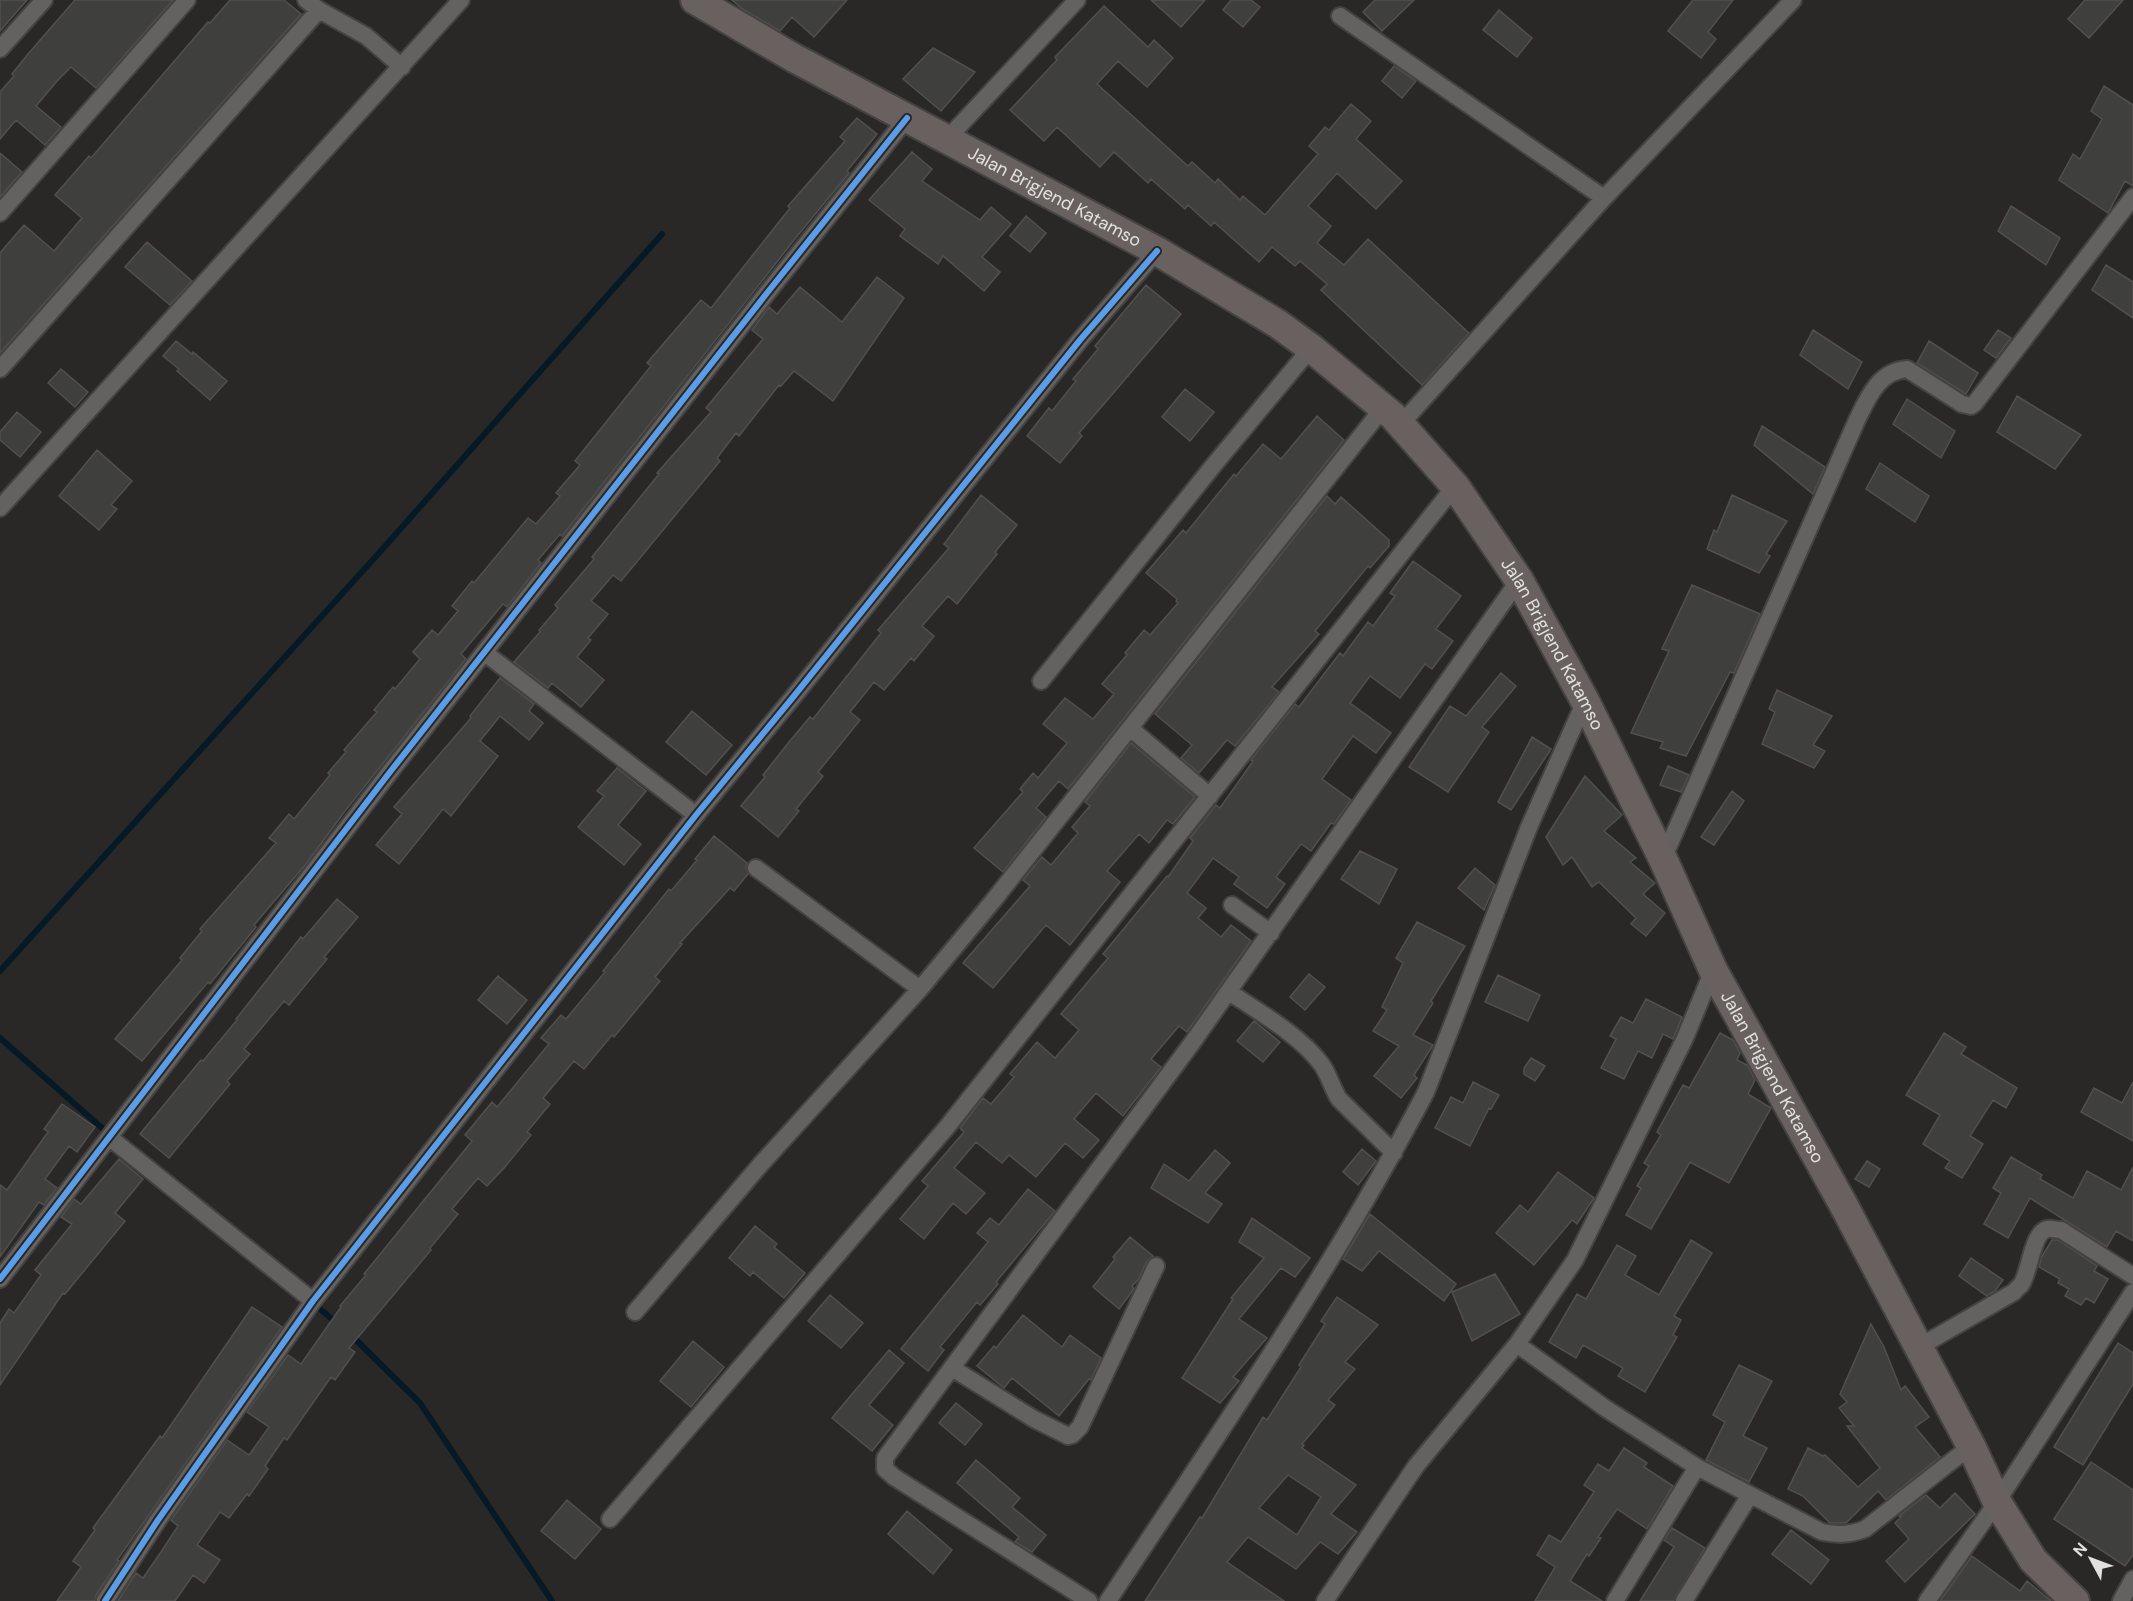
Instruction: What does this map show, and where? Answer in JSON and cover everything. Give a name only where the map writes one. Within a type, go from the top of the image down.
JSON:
[{"type":"highway","name":"Jalan Brigjend Katamso","points":[[713,4],[794,58],[1157,251],[1245,303],[1311,348],[1392,416],[1455,486],[1519,580],[1585,701],[1663,859],[1713,970],[1843,1204],[1971,1446],[1997,1502],[2033,1560],[2075,1601]]},
{"type":"street","points":[[0,49],[44,0]]},
{"type":"street","points":[[0,213],[187,0]]},
{"type":"street","points":[[0,508],[461,0]]},
{"type":"street","points":[[946,139],[1077,0]]},
{"type":"street","points":[[634,1312],[761,1164],[920,989],[1130,728],[1392,416],[1793,0]]},
{"type":"street","points":[[0,369],[312,5],[366,36],[402,67]]},
{"type":"street","points":[[1340,16],[1604,198]]},
{"type":"street","points":[[0,1279],[302,886],[907,118]]},
{"type":"street","points":[[1663,859],[1857,420],[1877,384],[1894,370],[1907,369],[1962,404],[1971,406],[1976,403],[2133,197]]},
{"type":"street","points":[[105,1601],[158,1520],[313,1301],[696,815],[1080,340],[1157,251]]},
{"type":"street","points":[[1041,681],[1213,466],[1311,348]]},
{"type":"street","points":[[610,1519],[947,1127],[1455,486]]},
{"type":"street","points":[[1089,1601],[894,1477],[885,1469],[885,1458],[1229,992],[1519,580]]},
{"type":"street","points":[[485,653],[696,815]]},
{"type":"street","points":[[1108,1601],[1252,1383],[1350,1228],[1394,1153],[1426,1092],[1529,827],[1585,701]]},
{"type":"street","points":[[1130,728],[1210,796]]},
{"type":"street","points":[[756,868],[920,989]]},
{"type":"street","points":[[1232,905],[1271,933]]},
{"type":"street","points":[[1325,1601],[1416,1466],[1517,1344],[1575,1260],[1685,1038],[1713,970]]},
{"type":"street","points":[[1229,992],[1271,1020],[1312,1053],[1323,1066],[1339,1099],[1394,1153]]},
{"type":"street","points":[[109,1137],[313,1301]]},
{"type":"street","points":[[1919,1347],[2014,1292],[2021,1284],[2037,1238],[2048,1228],[2061,1230],[2133,1276]]},
{"type":"street","points":[[952,1368],[1034,1419],[1068,1436],[1072,1435],[1080,1427],[1156,1266]]},
{"type":"street","points":[[1927,1601],[1997,1502],[2133,1292]]},
{"type":"street","points":[[1517,1344],[1605,1408],[1697,1467],[1822,1532],[1839,1535],[1853,1534],[1865,1529],[1971,1446]]},
{"type":"street","points":[[1615,1601],[1697,1467]]},
{"type":"street","points":[[1684,1601],[1750,1495]]},
{"type":"street","points":[[2121,1601],[2133,1579]]},
{"type":"building","points":[[0,0],[27,0],[0,31]]},
{"type":"building","points":[[75,0],[173,0],[96,88],[71,67],[58,80],[36,106],[61,127],[45,145],[16,120],[0,139],[0,92],[28,54]]},
{"type":"building","points":[[230,0],[284,0],[301,14],[0,353],[0,253],[24,225],[54,251],[82,218],[55,195],[89,156],[91,158],[208,22],[210,23]]},
{"type":"building","points":[[732,0],[847,0],[814,37],[792,17],[780,31],[741,8]]},
{"type":"building","points":[[1151,0],[1205,0],[1181,27]]},
{"type":"building","points":[[1231,0],[1251,0],[1260,7],[1243,27],[1223,10]]},
{"type":"building","points":[[1375,0],[1414,0],[1382,31],[1363,12]]},
{"type":"building","points":[[1693,0],[1733,0],[1708,32],[1716,39],[1701,58],[1668,31]]},
{"type":"building","points":[[2085,0],[2123,0],[2089,38],[2068,19]]},
{"type":"building","points":[[1104,6],[1148,47],[1154,40],[1173,58],[1147,87],[1118,61],[1097,84],[1188,166],[1192,162],[1215,183],[1218,179],[1240,200],[1243,196],[1265,215],[1318,154],[1309,146],[1325,127],[1329,130],[1351,104],[1371,121],[1356,139],[1402,181],[1376,209],[1337,173],[1308,206],[1331,226],[1317,243],[1344,265],[1368,239],[1469,333],[1422,385],[1321,290],[1327,284],[1300,261],[1295,266],[1272,247],[1259,262],[1214,222],[1211,226],[1188,205],[1185,209],[1151,179],[1148,183],[1114,152],[1100,167],[1057,127],[1044,141],[1010,110],[1057,60],[1055,57]]},
{"type":"building","points":[[1499,10],[1532,38],[1517,57],[1483,30]]},
{"type":"building","points":[[933,48],[975,72],[941,111],[903,79]]},
{"type":"building","points":[[1394,66],[1416,81],[1402,98],[1382,81]]},
{"type":"building","points":[[2104,86],[2133,105],[2133,186],[2125,181],[2108,213],[2059,180],[2073,154],[2080,159],[2102,119],[2091,111]]},
{"type":"building","points":[[857,118],[877,134],[847,171],[849,173],[562,536],[560,534],[538,560],[541,563],[507,607],[503,604],[461,654],[466,659],[345,811],[306,864],[254,925],[256,927],[210,984],[208,982],[142,1061],[115,1039],[182,960],[180,958],[202,931],[200,929],[276,843],[269,838],[289,814],[294,819],[330,775],[328,773],[346,752],[344,750],[377,712],[374,710],[420,659],[413,652],[432,630],[438,635],[458,611],[452,606],[528,518],[536,524],[560,496],[556,493],[580,465],[575,461],[651,366],[647,363],[701,300],[711,308],[790,208],[788,206],[845,141],[840,137]]},
{"type":"building","points":[[912,152],[932,169],[922,181],[980,220],[991,207],[1011,224],[982,257],[1000,272],[984,291],[943,256],[938,264],[900,236],[905,229],[869,200]]},
{"type":"building","points":[[0,153],[22,172],[0,197]]},
{"type":"building","points":[[2011,206],[2060,238],[2046,265],[1998,231]]},
{"type":"building","points":[[1026,216],[1046,233],[1030,252],[1010,236]]},
{"type":"building","points":[[147,242],[192,281],[170,305],[125,267]]},
{"type":"building","points":[[2106,265],[2133,282],[2133,318],[2092,290]]},
{"type":"building","points":[[877,277],[904,298],[833,401],[794,371],[781,386],[779,385],[739,436],[736,433],[717,458],[720,461],[621,581],[613,575],[591,601],[608,614],[588,638],[591,640],[577,657],[604,680],[581,707],[552,683],[548,688],[514,662],[540,632],[539,630],[558,608],[555,605],[594,559],[592,557],[659,474],[657,473],[711,412],[706,408],[763,339],[752,330],[769,307],[777,314],[800,287],[842,322]]},
{"type":"building","points":[[1146,285],[1181,314],[1079,433],[1082,436],[1060,463],[1027,436],[1049,408],[1052,411],[1076,381],[1073,379],[1098,349],[1095,346]]},
{"type":"building","points":[[1813,330],[1862,362],[1848,389],[1800,355]]},
{"type":"building","points":[[1998,330],[2011,338],[1996,358],[1984,350]]},
{"type":"building","points":[[176,341],[192,354],[193,352],[227,381],[210,400],[163,356]]},
{"type":"building","points":[[1929,341],[1978,373],[1966,394],[1917,363]]},
{"type":"building","points":[[61,369],[88,392],[75,407],[48,383]]},
{"type":"building","points":[[1185,389],[1214,412],[1190,441],[1162,417]]},
{"type":"building","points":[[2017,396],[2081,435],[2055,469],[1997,432]]},
{"type":"building","points":[[1907,399],[1955,431],[1941,458],[1893,424]]},
{"type":"building","points":[[17,412],[41,432],[20,457],[0,440],[0,432]]},
{"type":"building","points":[[1317,416],[1344,440],[1068,789],[1059,781],[1036,808],[1046,817],[1003,872],[974,848],[1023,792],[1020,789],[1033,773],[1038,778],[1067,743],[1043,724],[1065,698],[1093,719],[1114,694],[1102,684],[1127,655],[1125,653],[1144,630],[1150,635],[1178,603],[1177,599],[1146,573],[1183,530],[1186,533],[1234,474],[1236,476],[1263,444],[1281,459]]},
{"type":"building","points":[[1762,426],[1825,467],[1813,494],[1754,445]]},
{"type":"building","points":[[97,450],[132,481],[111,505],[117,509],[99,530],[59,496]]},
{"type":"building","points":[[1880,463],[1929,496],[1915,522],[1866,489]]},
{"type":"building","points":[[981,495],[1017,525],[957,604],[948,596],[922,626],[934,636],[914,661],[911,658],[884,690],[874,682],[850,712],[860,720],[818,772],[823,776],[796,809],[799,811],[778,837],[741,806],[789,742],[810,717],[813,719],[881,633],[878,630],[949,548],[944,544]]},
{"type":"building","points":[[1732,495],[1787,521],[1766,554],[1770,556],[1759,573],[1707,549],[1714,530],[1717,532]]},
{"type":"building","points":[[1327,496],[1335,504],[1341,497],[1389,540],[1389,546],[1370,568],[1368,566],[1315,631],[1319,634],[1272,687],[1279,692],[1235,746],[1227,740],[1199,773],[1181,758],[1192,745],[1155,714]]},
{"type":"building","points":[[1413,561],[1461,596],[1436,629],[1453,641],[1432,669],[1425,664],[1400,698],[1370,676],[1350,703],[1391,733],[1376,753],[1353,736],[1322,779],[1351,800],[1311,851],[1301,844],[1276,877],[1285,884],[1267,908],[1234,884],[1239,877],[1213,858],[1187,893],[1206,908],[1198,918],[1221,937],[1231,925],[1251,941],[1187,1032],[1179,1026],[1151,1059],[1161,1067],[1123,1116],[1096,1093],[1074,1119],[1099,1140],[1083,1158],[1065,1143],[1036,1177],[1009,1155],[1002,1163],[976,1142],[954,1168],[985,1193],[966,1214],[953,1203],[924,1239],[900,1219],[928,1186],[922,1181],[964,1132],[960,1128],[983,1098],[991,1104],[1014,1077],[1010,1074],[1037,1042],[1055,1058],[1079,1030],[1061,1014],[1108,958],[1103,954],[1168,877],[1193,841],[1190,838],[1216,805],[1220,808],[1253,761],[1251,760],[1295,704],[1299,707],[1340,653],[1343,656],[1368,622],[1373,626],[1395,596],[1390,593]]},
{"type":"building","points":[[1692,585],[1760,614],[1734,673],[1730,672],[1686,756],[1660,748],[1663,742],[1631,733],[1669,651],[1662,649]]},
{"type":"building","points":[[1501,673],[1516,686],[1482,727],[1489,732],[1448,792],[1409,767],[1450,706],[1466,716]]},
{"type":"building","points":[[500,678],[534,704],[529,711],[543,723],[529,740],[500,716],[480,741],[498,756],[451,816],[443,809],[399,864],[376,845],[402,814],[394,807],[471,718],[470,716]]},
{"type":"building","points":[[1777,690],[1832,716],[1813,745],[1825,751],[1814,768],[1762,744],[1775,712],[1769,709]]},
{"type":"building","points":[[692,711],[732,745],[706,775],[666,742]]},
{"type":"building","points":[[1532,737],[1551,749],[1511,810],[1498,802]]},
{"type":"building","points":[[1131,743],[1195,797],[1173,824],[1167,820],[1149,843],[1139,834],[1107,871],[1120,882],[1070,945],[1046,925],[993,988],[963,963],[1030,886],[1023,880],[1042,857],[1051,865],[1078,833],[1072,827],[1090,806],[1085,802]]},
{"type":"building","points":[[1668,766],[1689,775],[1681,792],[1660,785]]},
{"type":"building","points":[[617,768],[646,791],[618,825],[641,844],[624,865],[578,827],[604,796],[597,791]]},
{"type":"building","points":[[1585,776],[1622,815],[1604,831],[1636,858],[1630,862],[1655,883],[1643,894],[1665,913],[1646,936],[1631,924],[1636,918],[1599,882],[1592,887],[1572,857],[1563,865],[1546,837]]},
{"type":"building","points":[[1732,791],[1744,801],[1714,845],[1701,837]]},
{"type":"building","points":[[714,836],[747,863],[748,874],[734,891],[730,888],[680,943],[682,944],[655,977],[660,981],[614,1037],[612,1035],[584,1069],[574,1061],[543,1098],[550,1104],[527,1132],[531,1135],[504,1168],[487,1186],[478,1178],[452,1209],[458,1214],[349,1348],[355,1352],[335,1380],[331,1377],[287,1440],[284,1438],[265,1466],[268,1469],[249,1496],[247,1494],[229,1518],[220,1512],[197,1545],[220,1560],[204,1583],[193,1575],[175,1601],[118,1601],[136,1573],[143,1578],[161,1552],[178,1526],[171,1520],[227,1440],[249,1455],[269,1427],[247,1412],[288,1355],[301,1364],[340,1306],[366,1275],[364,1274],[472,1141],[465,1135],[492,1102],[497,1107],[549,1044],[541,1038],[561,1015],[566,1019],[669,889],[671,891],[697,860],[695,859]]},
{"type":"building","points":[[1360,851],[1397,869],[1379,904],[1341,879]]},
{"type":"building","points":[[1475,868],[1495,885],[1484,910],[1458,888]]},
{"type":"building","points":[[337,899],[358,917],[324,957],[327,959],[289,1005],[284,1001],[244,1049],[250,1054],[227,1081],[230,1084],[169,1158],[140,1134],[237,1020],[301,937],[303,939]]},
{"type":"building","points":[[1417,922],[1465,946],[1413,1035],[1433,1045],[1414,1075],[1417,1078],[1401,1098],[1374,1076],[1399,1046],[1373,1031],[1387,1010],[1382,1007],[1403,963],[1396,958]]},
{"type":"building","points":[[1309,974],[1325,987],[1305,1010],[1290,997]]},
{"type":"building","points":[[1498,975],[1540,995],[1528,1021],[1485,1002]]},
{"type":"building","points":[[498,976],[527,1000],[507,1024],[478,1000]]},
{"type":"building","points":[[1646,999],[1682,1017],[1673,1039],[1663,1034],[1652,1058],[1638,1051],[1624,1079],[1601,1068],[1616,1039],[1610,1036],[1621,1017],[1633,1023]]},
{"type":"building","points":[[1254,1021],[1280,1042],[1263,1062],[1237,1041]]},
{"type":"building","points":[[1720,1033],[1733,1040],[1740,1053],[1737,1060],[1747,1065],[1755,1080],[1748,1094],[1771,1108],[1729,1183],[1690,1162],[1651,1229],[1626,1215],[1641,1188],[1637,1186],[1649,1166],[1644,1163],[1661,1135],[1657,1132],[1683,1085],[1689,1088]]},
{"type":"building","points":[[1944,1033],[1966,1047],[1961,1054],[2017,1088],[2006,1108],[1993,1100],[1970,1136],[1983,1144],[1962,1178],[1945,1168],[1950,1161],[1923,1144],[1940,1115],[1906,1095]]},
{"type":"building","points":[[1531,1058],[1545,1066],[1535,1081],[1524,1074],[1524,1068]]},
{"type":"building","points":[[1473,1082],[1499,1095],[1491,1109],[1489,1108],[1470,1146],[1435,1128],[1451,1097],[1463,1103]]},
{"type":"building","points":[[2133,1082],[2133,1141],[2081,1112],[2094,1088],[2122,1103]]},
{"type":"building","points":[[62,1104],[95,1127],[77,1152],[69,1146],[45,1179],[57,1188],[44,1205],[39,1202],[0,1257],[0,1185],[7,1190],[48,1132],[44,1129]]},
{"type":"building","points":[[1362,1149],[1376,1161],[1358,1185],[1343,1172]]},
{"type":"building","points":[[1215,1150],[1230,1163],[1205,1193],[1222,1204],[1208,1223],[1151,1188],[1164,1164],[1189,1181]]},
{"type":"building","points":[[2011,1157],[2042,1175],[2040,1179],[2073,1198],[2087,1171],[2121,1190],[2133,1167],[2133,1241],[2116,1231],[2107,1247],[2030,1198],[2008,1238],[1984,1224],[2001,1193],[1993,1188]]},
{"type":"building","points":[[119,1159],[143,1179],[115,1213],[125,1221],[65,1294],[63,1293],[0,1385],[0,1323],[9,1309],[14,1313],[41,1275],[35,1270],[72,1224],[61,1217],[74,1199],[81,1204]]},
{"type":"building","points":[[1867,1161],[1880,1169],[1869,1187],[1855,1179]]},
{"type":"building","points":[[1558,1172],[1594,1198],[1577,1224],[1572,1220],[1534,1265],[1496,1233],[1520,1205],[1528,1212]]},
{"type":"building","points":[[1028,1189],[1055,1211],[996,1282],[998,1284],[980,1305],[977,1302],[940,1347],[944,1350],[928,1371],[901,1349],[988,1242],[977,1233],[990,1218],[999,1225]]},
{"type":"building","points":[[1370,1214],[1456,1284],[1444,1301],[1379,1251],[1362,1271],[1343,1259]]},
{"type":"building","points":[[1252,1218],[1310,1258],[1295,1277],[1281,1268],[1239,1319],[1267,1338],[1233,1377],[1239,1381],[1220,1403],[1182,1378],[1233,1299],[1231,1298],[1264,1258],[1239,1242]]},
{"type":"building","points":[[755,1226],[777,1244],[774,1247],[805,1273],[784,1298],[753,1272],[750,1276],[729,1258]]},
{"type":"building","points":[[1130,1237],[1153,1256],[1147,1261],[1138,1280],[1132,1286],[1134,1288],[1119,1309],[1093,1287]]},
{"type":"building","points":[[1691,1240],[1712,1253],[1674,1316],[1681,1320],[1673,1335],[1677,1337],[1645,1392],[1618,1376],[1623,1368],[1583,1345],[1576,1358],[1549,1342],[1577,1294],[1586,1299],[1617,1245],[1636,1256],[1625,1275],[1659,1295]]},
{"type":"building","points":[[2052,1240],[2058,1240],[2097,1266],[2094,1271],[2108,1279],[2094,1303],[2086,1298],[2081,1305],[2065,1296],[2069,1289],[2058,1283],[2060,1279],[2039,1267],[2042,1256]]},
{"type":"building","points":[[1971,1258],[2003,1280],[1995,1291],[1987,1296],[1959,1276]]},
{"type":"building","points":[[1495,1274],[1520,1314],[1472,1341],[1452,1292]]},
{"type":"building","points":[[830,1295],[863,1323],[841,1348],[808,1321]]},
{"type":"building","points":[[1337,1297],[1378,1325],[1345,1362],[1355,1369],[1328,1400],[1335,1405],[1302,1444],[1304,1445],[1302,1448],[1356,1485],[1331,1514],[1357,1532],[1338,1554],[1320,1542],[1296,1569],[1248,1537],[1227,1562],[1284,1601],[1145,1601],[1200,1517],[1202,1518],[1263,1417],[1267,1420],[1301,1367],[1299,1365],[1325,1324],[1321,1321]],"holes":[[[1288,1475],[1321,1497],[1297,1535],[1259,1508]]]},
{"type":"building","points":[[252,1307],[282,1327],[117,1560],[119,1561],[96,1595],[95,1601],[57,1601],[81,1567],[73,1561],[95,1530],[93,1528],[160,1436],[162,1438]]},
{"type":"building","points":[[1023,1315],[1062,1347],[1070,1335],[1101,1358],[1091,1380],[1089,1379],[1059,1416],[1012,1378],[1004,1388],[977,1366],[994,1346],[996,1348]]},
{"type":"building","points":[[1871,1324],[1884,1347],[1901,1390],[1905,1386],[1929,1417],[1915,1427],[1940,1457],[1886,1500],[1878,1491],[1846,1523],[1830,1523],[1803,1496],[1788,1489],[1808,1448],[1825,1455],[1858,1487],[1880,1468],[1847,1426],[1854,1426],[1839,1408],[1847,1402],[1840,1394]]},
{"type":"building","points":[[693,1341],[724,1367],[691,1407],[660,1381]]},
{"type":"building","points":[[2118,1343],[2133,1353],[2133,1384],[2083,1465],[2054,1447]]},
{"type":"building","points":[[889,1350],[904,1363],[869,1405],[893,1425],[872,1451],[832,1418]]},
{"type":"building","points":[[1739,1365],[1772,1381],[1743,1436],[1767,1448],[1749,1482],[1706,1460],[1725,1422],[1713,1415]]},
{"type":"building","points":[[956,1403],[982,1424],[965,1445],[939,1423]]},
{"type":"building","points":[[1624,1448],[1647,1463],[1644,1467],[1673,1486],[1647,1529],[1617,1509],[1598,1537],[1601,1538],[1589,1556],[1587,1554],[1570,1581],[1602,1601],[1535,1601],[1555,1567],[1537,1555],[1549,1535],[1561,1542],[1594,1492],[1584,1485],[1598,1464],[1609,1471]]},
{"type":"building","points":[[976,1460],[1020,1498],[1012,1507],[1046,1535],[1032,1552],[1015,1542],[1019,1537],[957,1483]]},
{"type":"building","points":[[2091,1462],[2133,1490],[2133,1555],[2125,1566],[2054,1519]]},
{"type":"building","points":[[1955,1493],[1975,1514],[1905,1582],[1886,1561],[1909,1539],[1895,1523],[1901,1517],[1899,1516],[1926,1495],[1940,1508]]},
{"type":"building","points":[[567,1500],[601,1529],[575,1559],[541,1531]]},
{"type":"building","points":[[907,1511],[952,1550],[933,1574],[888,1534]]},
{"type":"building","points":[[1672,1528],[1705,1548],[1674,1601],[1640,1601],[1674,1547],[1664,1540]]},
{"type":"building","points":[[1791,1530],[1829,1560],[1811,1584],[1772,1554]]},
{"type":"building","points":[[1972,1556],[2020,1591],[2027,1581],[2051,1601],[1940,1601]]},
{"type":"waterway","points":[[0,971],[379,553],[662,234]]},
{"type":"waterway","points":[[0,1038],[110,1135]]},
{"type":"waterway","points":[[314,1304],[338,1324]]},
{"type":"waterway","points":[[351,1335],[420,1403],[552,1601]]},
{"type":"cycle path","points":[[0,1279],[390,772],[907,118]]},
{"type":"cycle path","points":[[105,1601],[158,1520],[313,1301],[696,815],[1080,340],[1157,251]]}]
